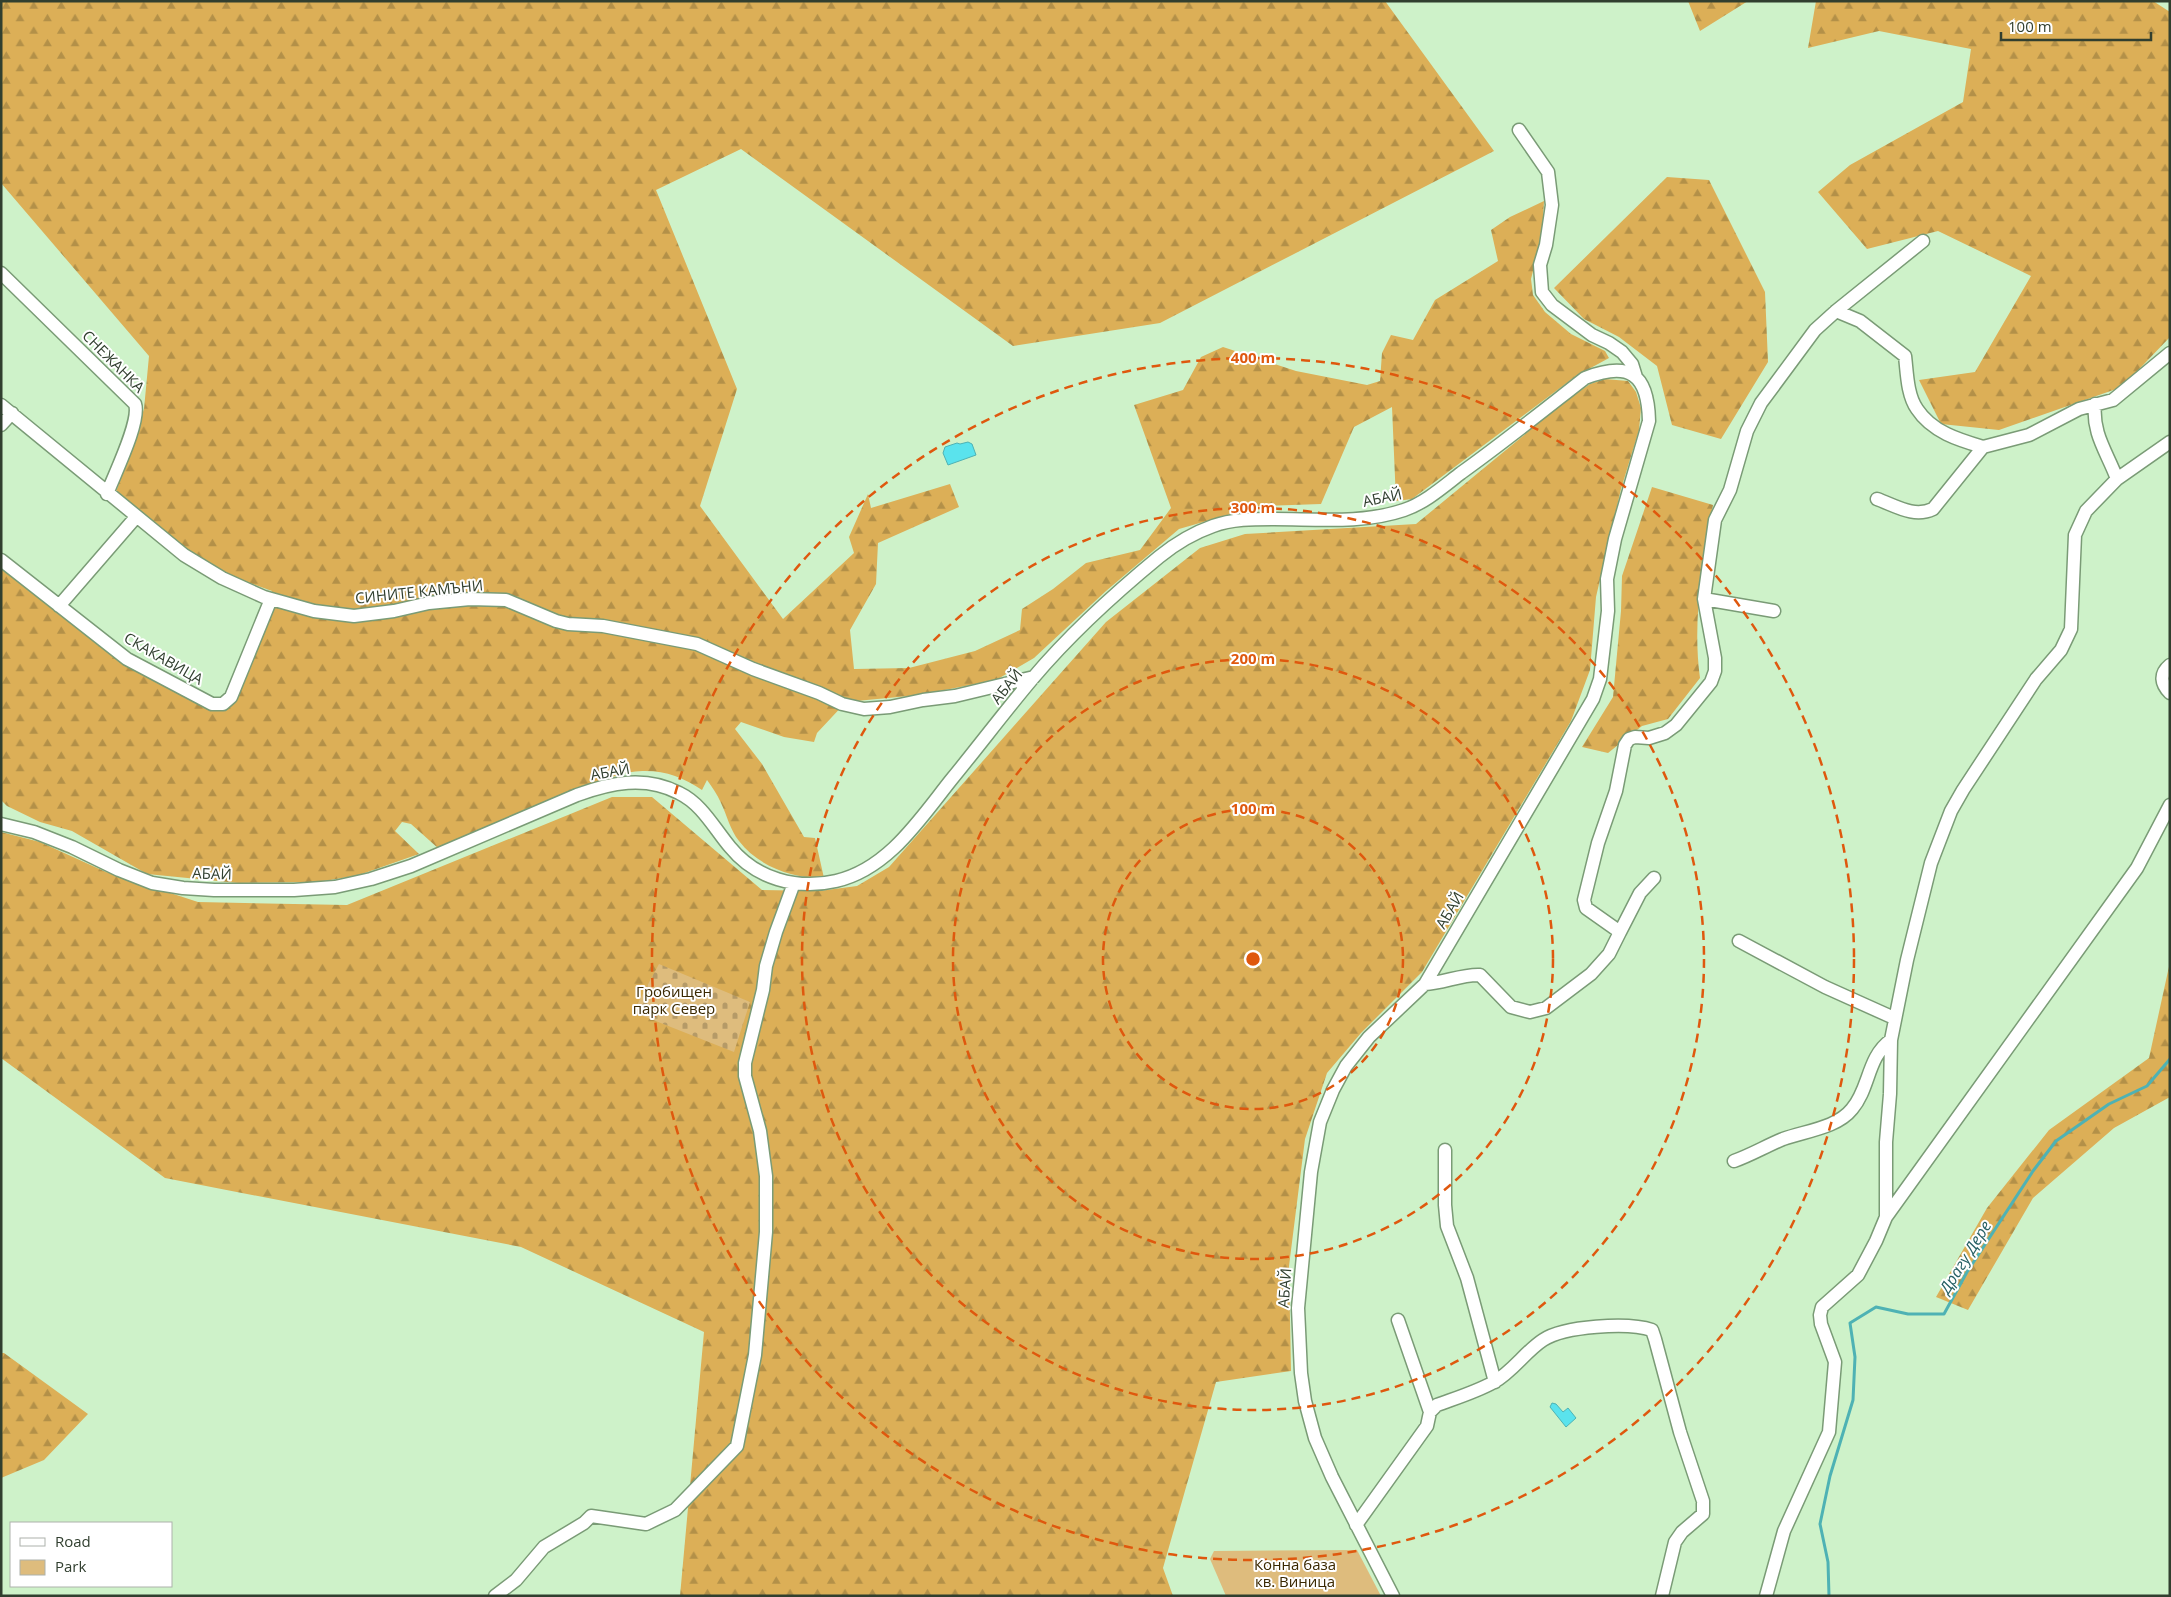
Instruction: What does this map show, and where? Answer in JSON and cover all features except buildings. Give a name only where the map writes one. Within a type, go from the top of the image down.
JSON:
[{"type":"street","points":[[1519,130],[1548,172],[1552,205],[1546,245],[1540,265],[1542,292],[1552,305],[1592,334],[1622,352],[1632,364],[1636,377]]},
{"type":"street","points":[[1620,932],[1586,908],[1584,900],[1598,843],[1616,792],[1625,745],[1629,739],[1635,737],[1649,738],[1665,734],[1676,725],[1710,682],[1715,671],[1715,658],[1704,599],[1715,520],[1730,490],[1747,431],[1766,396],[1815,330],[1836,310],[1923,241]]},
{"type":"street","name":"СНЕЖАНКА","points":[[1,273],[135,404],[137,411],[132,431],[107,494]]},
{"type":"street","points":[[1836,310],[1860,320],[1905,356],[1910,390],[1916,409],[1935,428],[1956,440],[1983,447],[2029,435],[2079,409],[2113,400],[2170,353]]},
{"type":"street","name":"АБАЙ","points":[[1,824],[34,832],[152,883],[206,890],[294,890],[335,887],[371,879],[411,866],[593,789],[623,782],[642,782],[679,793],[694,804],[710,820],[731,849],[750,866],[770,877],[794,883],[817,884],[839,880],[860,873],[883,857],[908,833],[1034,677],[1071,635],[1162,555],[1188,537],[1215,525],[1245,519],[1350,520],[1406,510],[1432,495],[1585,378],[1603,371],[1614,370],[1626,372],[1636,377],[1642,383],[1649,405],[1649,421],[1615,539],[1608,571],[1608,610],[1600,679],[1593,699],[1425,984],[1368,1037],[1346,1066],[1333,1090],[1320,1122],[1312,1172],[1298,1308],[1301,1372],[1305,1402],[1315,1438],[1332,1477],[1393,1596]]},
{"type":"street","points":[[2096,404],[2094,417],[2098,440],[2109,458],[2117,479]]},
{"type":"street","name":"СИНИТЕ КАМЪНИ","points":[[1,405],[107,494],[184,555],[222,578],[271,599],[314,611],[354,616],[394,611],[428,603],[470,599],[506,600],[556,621],[568,624],[603,626],[697,644],[753,669],[820,693],[842,704],[864,709],[890,707],[955,696],[1034,677]]},
{"type":"street","points":[[1,425],[12,413]]},
{"type":"street","points":[[1886,1217],[1886,1142],[1890,1094],[1891,1040],[1894,1018],[1931,863],[1951,811],[2009,717],[2036,679],[2061,650],[2071,629],[2075,535],[2086,511],[2117,479],[2170,442]]},
{"type":"street","points":[[1877,499],[1912,512],[1923,514],[1933,509],[1983,447]]},
{"type":"street","points":[[59,606],[136,517]]},
{"type":"street","name":"СКАКАВИЦА","points":[[1,560],[126,659],[212,704],[223,704],[231,698],[271,599]]},
{"type":"street","points":[[1704,599],[1774,611]]},
{"type":"street","points":[[2170,665],[2163,672],[2162,680],[2164,687],[2170,693]]},
{"type":"street","points":[[1766,1596],[1784,1531],[1829,1432],[1835,1362],[1820,1315],[1822,1307],[1858,1275],[1886,1217],[2137,868],[2170,805]]},
{"type":"street","points":[[1425,984],[1438,983],[1471,974],[1480,975],[1511,1007],[1530,1012],[1546,1008],[1591,974],[1609,954],[1640,893],[1654,878]]},
{"type":"street","points":[[495,1596],[516,1580],[544,1547],[584,1523],[591,1516],[646,1524],[675,1510],[737,1446],[756,1355],[766,1232],[766,1176],[760,1132],[745,1076],[745,1063],[763,990],[766,966],[794,883]]},
{"type":"street","points":[[1738,941],[1825,987],[1894,1018]]},
{"type":"street","points":[[1734,1161],[1782,1139],[1822,1126],[1843,1116],[1852,1109],[1858,1099],[1880,1048],[1891,1040]]},
{"type":"street","points":[[1445,1150],[1447,1226],[1467,1278],[1495,1382]]},
{"type":"street","points":[[1356,1525],[1427,1426],[1430,1412],[1398,1320]]},
{"type":"street","points":[[1430,1412],[1437,1405],[1495,1382],[1542,1340],[1598,1326],[1642,1327],[1652,1330],[1680,1432],[1703,1501],[1703,1514],[1682,1532],[1675,1542],[1662,1596]]},
{"type":"green space","points":[[1,1],[1385,1],[1494,151],[1160,323],[1013,346],[741,149],[656,190],[737,389],[700,506],[783,619],[854,553],[849,537],[868,494],[871,508],[950,484],[959,507],[878,543],[876,584],[850,630],[854,669],[909,668],[975,651],[1020,630],[1022,609],[1053,589],[1086,563],[1140,550],[1171,508],[1134,405],[1183,390],[1201,357],[1223,347],[1296,371],[1367,385],[1380,381],[1382,353],[1391,335],[1413,340],[1435,300],[1498,261],[1491,230],[1510,217],[1544,201],[1542,235],[1531,279],[1533,295],[1545,312],[1571,334],[1605,351],[1609,358],[1576,376],[1412,499],[1396,501],[1392,407],[1354,427],[1321,504],[1259,506],[1179,529],[1106,591],[1034,658],[996,680],[919,695],[846,702],[817,733],[814,742],[784,737],[741,722],[735,729],[762,764],[804,837],[815,838],[824,878],[788,873],[756,858],[736,837],[719,800],[707,780],[702,790],[675,776],[661,772],[645,771],[615,776],[567,793],[439,849],[411,824],[402,822],[395,831],[419,854],[359,875],[319,882],[238,883],[147,874],[72,831],[40,822],[7,806],[1,800],[1,565],[126,664],[212,704],[231,697],[272,591],[202,566],[115,495],[144,409],[149,356],[1,183]]},
{"type":"green space","points":[[1688,1],[1748,1],[1700,31]]},
{"type":"green space","points":[[1816,1],[2153,1],[2170,12],[2170,337],[2122,387],[1999,430],[1941,424],[1919,380],[1975,372],[2031,276],[1938,231],[1867,249],[1818,192],[1850,165],[1963,102],[1971,49],[1879,31],[1808,48]]},
{"type":"green space","points":[[1667,177],[1709,180],[1765,292],[1768,362],[1721,439],[1672,425],[1657,366],[1619,337],[1584,319],[1554,288]]},
{"type":"green space","points":[[1605,379],[1628,381],[1636,392],[1641,408],[1639,430],[1621,489],[1596,597],[1590,670],[1571,721],[1422,972],[1361,1033],[1327,1073],[1305,1139],[1289,1266],[1291,1371],[1216,1382],[1163,1568],[1173,1596],[680,1596],[704,1332],[521,1247],[165,1178],[1,1058],[1,832],[40,842],[106,872],[198,902],[347,905],[612,797],[652,797],[762,890],[819,891],[857,886],[889,867],[1106,622],[1200,548],[1245,534],[1416,524],[1563,403],[1590,384]]},
{"type":"green space","points":[[1652,487],[1713,505],[1702,569],[1698,613],[1697,635],[1700,678],[1668,719],[1642,726],[1608,753],[1582,747],[1613,697],[1621,611],[1622,576]]},
{"type":"green space","points":[[2170,962],[2170,1097],[2114,1128],[2033,1198],[1968,1310],[1936,1297],[1987,1208],[2049,1130],[2149,1058]]},
{"type":"green space","name":"Гробищен парк Север","points":[[659,964],[750,1002],[734,1052],[633,1012]]},
{"type":"green space","points":[[1,1353],[4,1353],[88,1414],[44,1460],[1,1478]]},
{"type":"green space","name":"Конна база кв. Виница","points":[[1357,1550],[1381,1596],[1226,1596],[1210,1559],[1214,1551]]},
{"type":"water","points":[[968,442],[972,444],[976,455],[948,465],[943,453],[945,447]]},
{"type":"water","points":[[1552,1403],[1556,1404],[1563,1412],[1568,1408],[1576,1418],[1566,1427],[1550,1407]]},
{"type":"waterway","name":"Драгу Дере","points":[[1829,1596],[1828,1562],[1820,1524],[1830,1476],[1853,1400],[1855,1357],[1850,1323],[1876,1307],[1908,1314],[1944,1314],[1967,1272],[2033,1171],[2056,1141],[2109,1104],[2147,1086],[2170,1059]]}]
